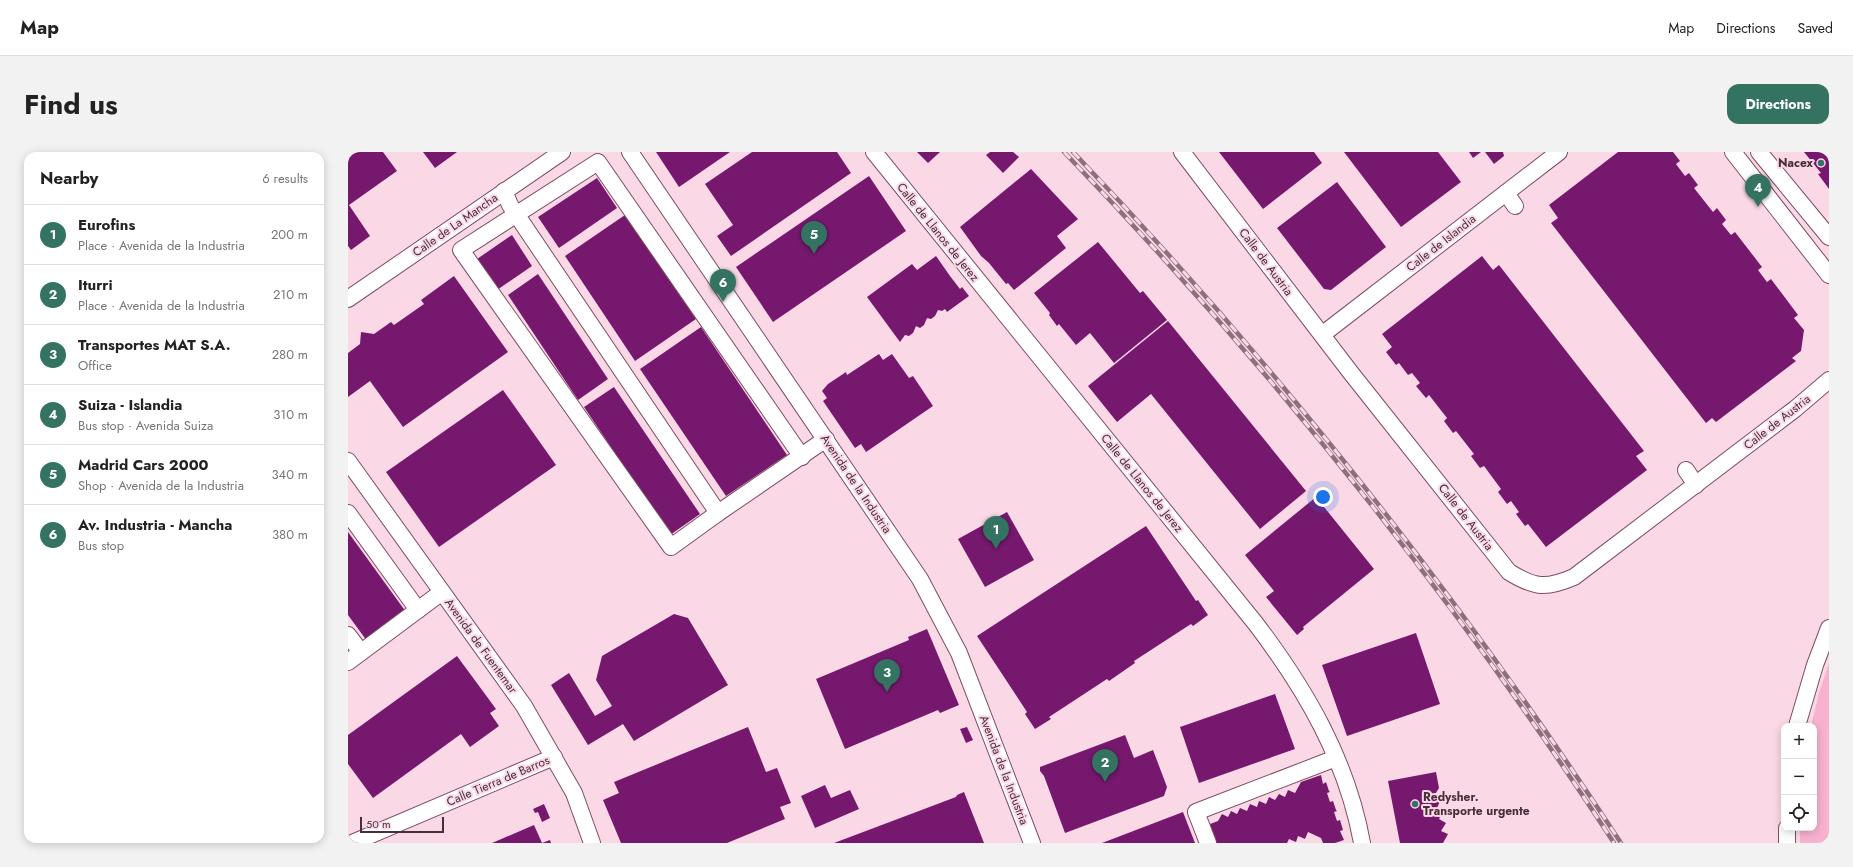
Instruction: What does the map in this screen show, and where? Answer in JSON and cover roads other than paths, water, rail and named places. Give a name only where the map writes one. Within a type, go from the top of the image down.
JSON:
[{"type":"street","name":"Calle de La Mancha","points":[[348,299],[562,152]]},
{"type":"street","name":"Avenida de la Industria","points":[[630,152],[920,579],[959,653],[1032,843]]},
{"type":"street","name":"Calle de Llanos de Jerez","points":[[874,152],[1256,624],[1297,681],[1326,733],[1350,796],[1362,843]]},
{"type":"street","name":"Calle de Austria","points":[[1182,152],[1323,334],[1351,373],[1509,572],[1524,581],[1539,586],[1558,584],[1574,577],[1795,409],[1829,380]]},
{"type":"street","name":"Calle de Islandia","points":[[1323,334],[1559,152]]},
{"type":"street","points":[[1733,152],[1829,275]]},
{"type":"street","points":[[1759,152],[1828,236]]},
{"type":"street","points":[[802,457],[598,162],[461,250],[671,547],[718,513],[802,457],[826,439]]},
{"type":"street","points":[[504,191],[516,214],[718,513]]},
{"type":"street","points":[[1506,193],[1514,206]]},
{"type":"street","name":"Avenida de Fuentemar","points":[[348,462],[524,706],[574,793],[592,843]]},
{"type":"street","points":[[1686,470],[1696,485]]},
{"type":"street","points":[[348,513],[418,610]]},
{"type":"street","points":[[348,662],[442,592]]},
{"type":"street","points":[[1798,723],[1815,665],[1829,628]]},
{"type":"street","points":[[348,635],[361,652]]},
{"type":"street","name":"Calle Tierra de Barros","points":[[352,843],[554,757]]},
{"type":"street","points":[[1208,843],[1196,812],[1336,758]]},
{"type":"street","points":[[1787,831],[1787,843]]},
{"type":"railway","points":[[1064,152],[1140,232],[1213,315],[1355,484],[1489,661],[1553,751],[1614,843]]},
{"type":"railway","points":[[1073,152],[1148,232],[1222,315],[1363,485],[1496,661],[1560,751],[1621,843]]},
{"type":"place","name":"Nacex","points":[[1821,163]]},
{"type":"place","name":"Suiza - Islandia","points":[[1758,207]]},
{"type":"place","name":"Madrid Cars 2000","points":[[814,254]]},
{"type":"place","name":"Av. Industria - Mancha","points":[[723,302]]},
{"type":"place","name":"Eurofins","points":[[996,549]]},
{"type":"place","name":"Transportes MAT S.A.","points":[[887,692]]},
{"type":"place","name":"Iturri","points":[[1105,782]]},
{"type":"place","name":"Redysher. Transporte urgente","points":[[1415,804]]}]
